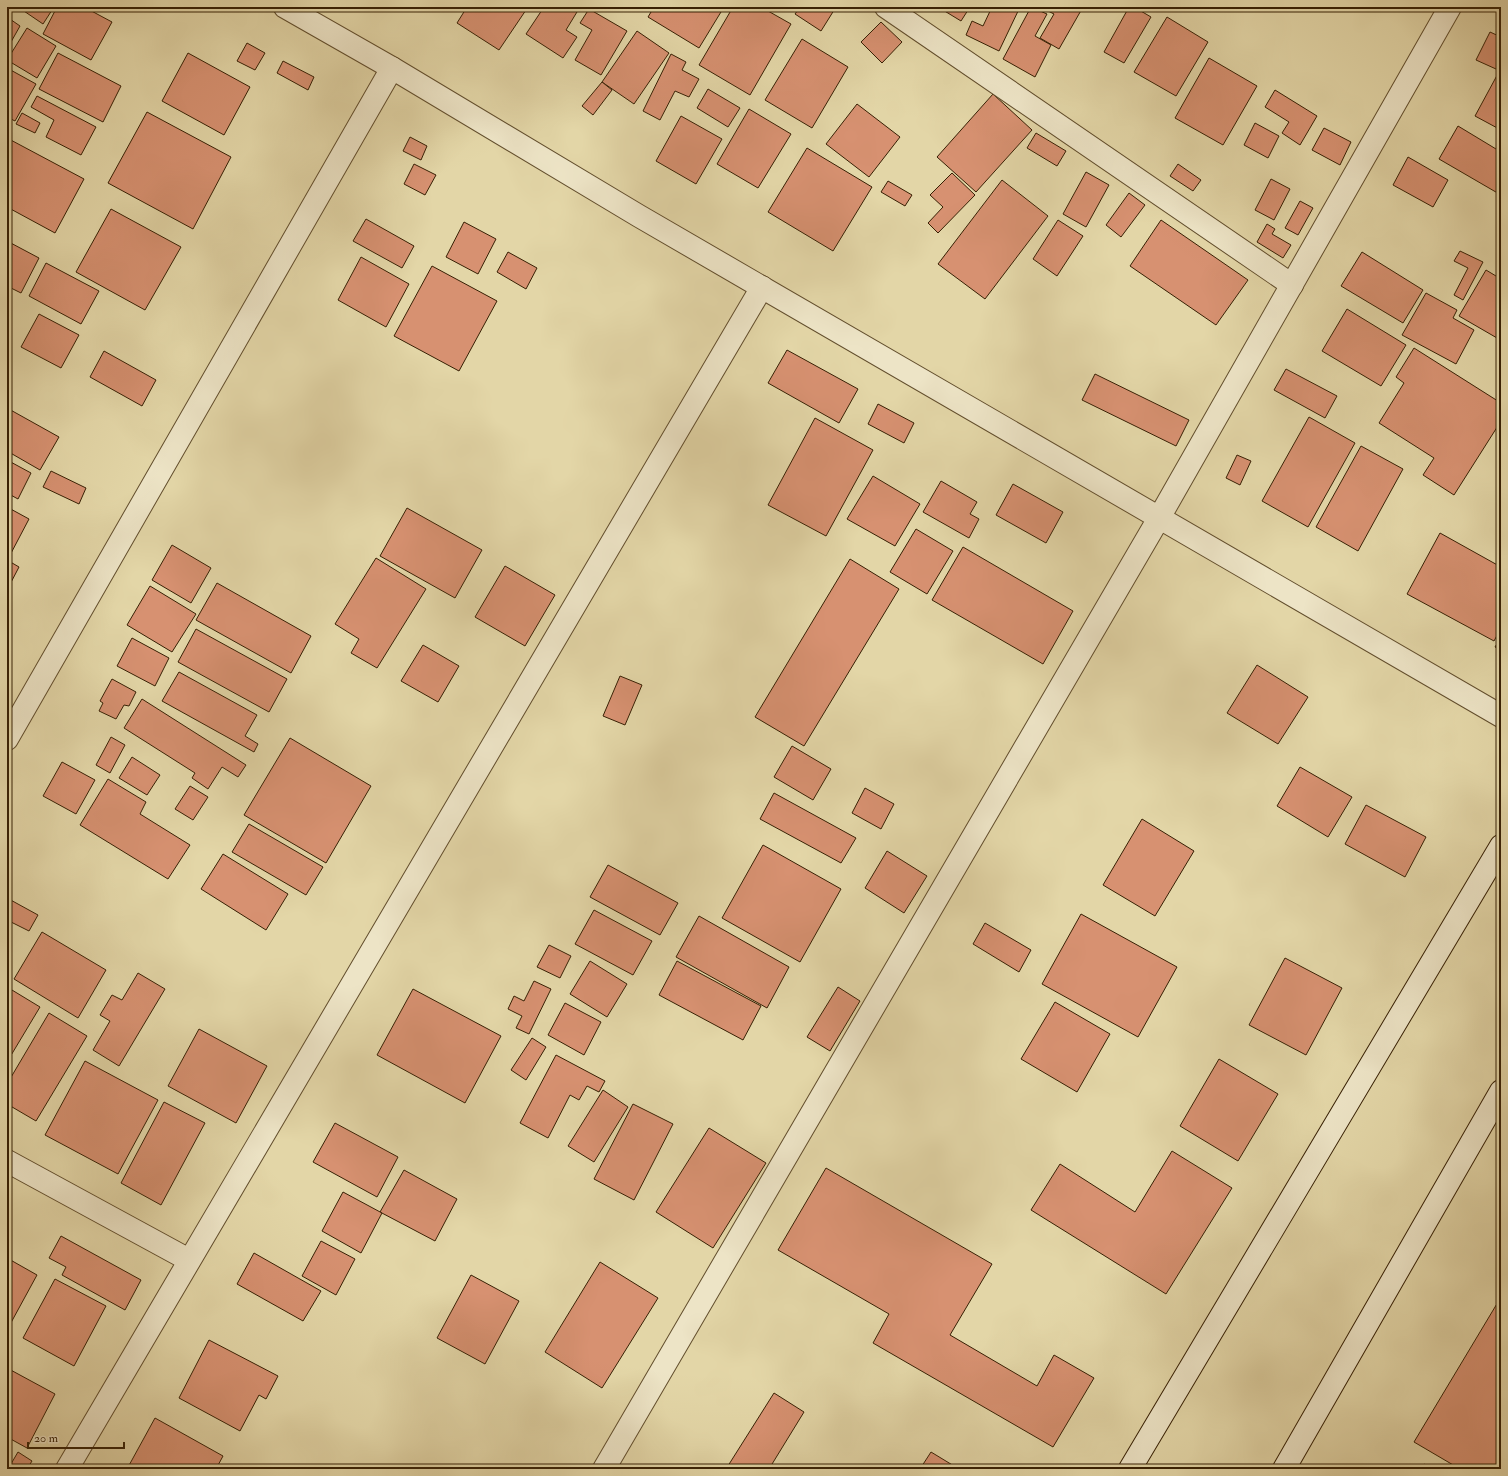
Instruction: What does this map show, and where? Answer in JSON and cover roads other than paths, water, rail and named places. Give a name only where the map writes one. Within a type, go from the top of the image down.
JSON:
[{"type":"street","points":[[285,7],[392,68],[762,287],[1501,716]]},
{"type":"street","points":[[886,7],[1292,285]]},
{"type":"street","points":[[604,1469],[1159,518],[1450,7]]},
{"type":"street","points":[[7,739],[392,68]]},
{"type":"street","points":[[67,1469],[762,287]]},
{"type":"street","points":[[1130,1469],[1501,846]]},
{"type":"street","points":[[1284,1469],[1501,1090]]},
{"type":"street","points":[[7,1161],[189,1260]]}]
